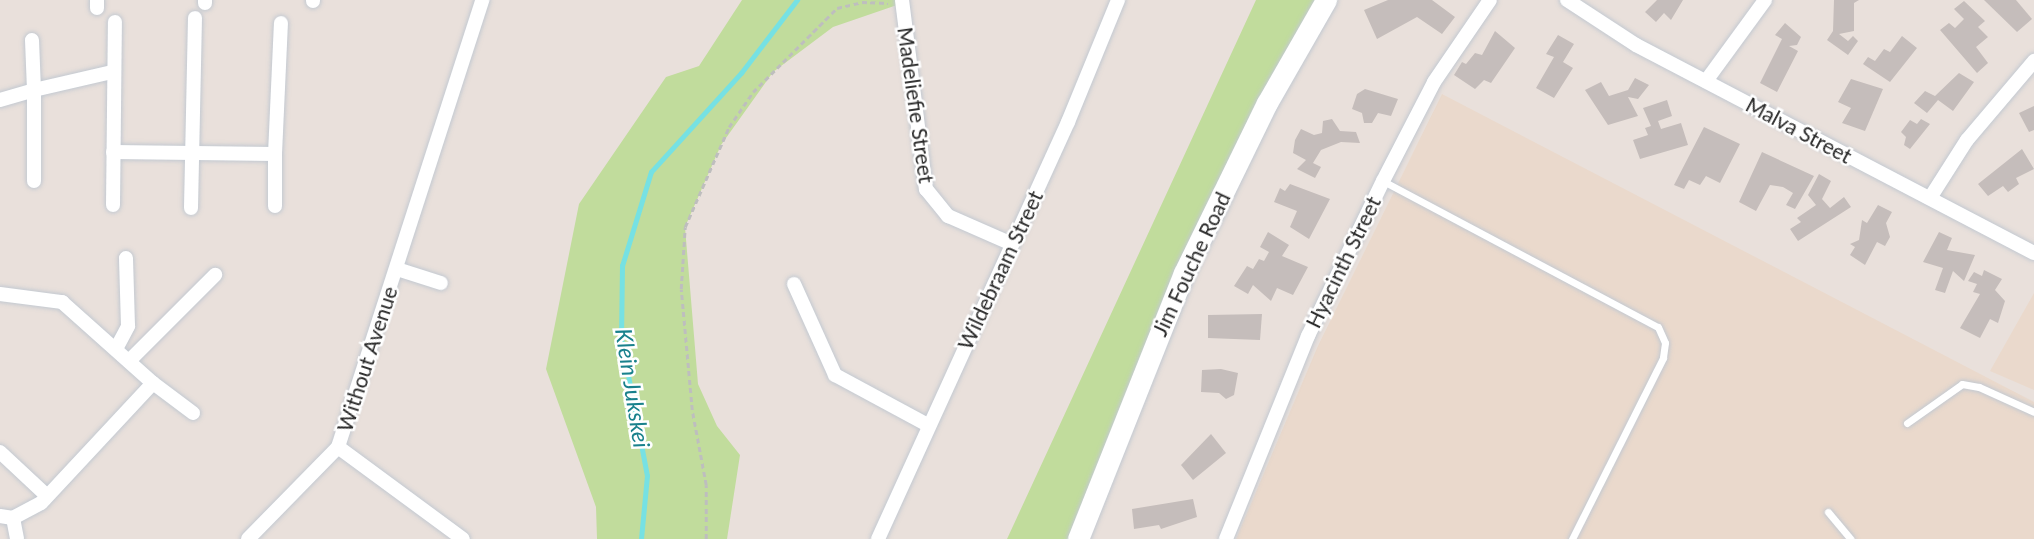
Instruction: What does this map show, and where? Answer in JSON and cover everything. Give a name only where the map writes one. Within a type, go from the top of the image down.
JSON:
[{"type":"street","name":"Without Avenue","points":[[248,539],[338,447],[482,0]]},
{"type":"street","name":"Wildebraam Street","points":[[878,539],[1012,244],[1118,0]]},
{"type":"street","name":"Jim Fouche Road","points":[[1077,539],[1184,273],[1267,103],[1326,0]]},
{"type":"street","name":"Hyacinth Street","points":[[1226,539],[1308,336],[1383,181],[1434,82],[1490,0]]},
{"type":"street","name":"Malva Street","points":[[1567,0],[1611,30],[2034,253]]},
{"type":"street","points":[[1706,81],[1765,0]]},
{"type":"street","name":"Madeliefie Street","points":[[902,2],[926,189],[948,216],[1012,244]]},
{"type":"street","points":[[191,208],[195,18]]},
{"type":"street","points":[[113,205],[112,72],[115,22]]},
{"type":"street","points":[[275,206],[281,23]]},
{"type":"street","points":[[32,40],[34,181]]},
{"type":"street","points":[[1930,198],[1967,140],[2034,61]]},
{"type":"street","points":[[0,100],[112,72]]},
{"type":"street","points":[[113,152],[275,154]]},
{"type":"street","points":[[116,349],[128,326],[126,258]]},
{"type":"street","name":"Without Avenue","points":[[397,269],[441,283]]},
{"type":"street","points":[[130,361],[215,275]]},
{"type":"street","points":[[793,284],[835,375],[928,425]]},
{"type":"street","points":[[0,295],[62,302],[153,383],[193,413]]},
{"type":"street","points":[[17,539],[6,517],[47,496],[153,383]]},
{"type":"street","points":[[338,447],[463,539]]},
{"type":"street","points":[[0,452],[47,496]]},
{"type":"lane","points":[[1383,181],[1658,327],[1665,343],[1663,358],[1572,539]]},
{"type":"lane","points":[[1907,423],[1962,384],[2034,412]]},
{"type":"lane","points":[[1828,512],[1851,539]]},
{"type":"path","points":[[836,0],[837,8]]},
{"type":"path","points":[[706,539],[706,485],[692,410],[681,289],[684,227],[729,127],[753,92],[837,8],[862,2],[902,2]]},
{"type":"shaded area","points":[[1442,94],[2034,402],[2034,539],[1236,539],[1317,348]]},
{"type":"shaded area","points":[[2034,293],[2034,390],[1990,371]]},
{"type":"green space","points":[[742,0],[899,0],[900,4],[833,27],[773,72],[721,145],[685,227],[698,384],[717,426],[740,455],[727,539],[597,539],[596,507],[546,369],[579,204],[666,77],[699,66]]},
{"type":"green space","points":[[1256,0],[1326,0],[1274,85],[1075,539],[1007,539]]},
{"type":"building","points":[[1388,0],[1432,0],[1455,17],[1442,34],[1417,17],[1377,39],[1364,10]]},
{"type":"building","points":[[1657,0],[1683,0],[1671,20],[1664,13],[1656,22],[1645,12]]},
{"type":"building","points":[[1834,0],[1859,0],[1854,3],[1854,31],[1839,34],[1848,41],[1853,36],[1858,41],[1848,55],[1827,40],[1833,31]]},
{"type":"building","points":[[1984,0],[2016,0],[2032,19],[2017,32]]},
{"type":"building","points":[[1964,1],[1985,21],[1978,27],[1988,37],[1976,47],[1988,63],[1977,73],[1940,30],[1949,23],[1955,28],[1964,19],[1954,9]]},
{"type":"building","points":[[1785,23],[1801,37],[1797,45],[1789,46],[1798,51],[1777,92],[1760,83],[1782,39],[1775,35]]},
{"type":"building","points":[[1495,31],[1515,48],[1491,83],[1484,80],[1475,89],[1454,75],[1462,62],[1466,64],[1475,53],[1482,55]]},
{"type":"building","points":[[1558,35],[1574,44],[1563,62],[1573,68],[1554,98],[1536,88],[1554,57],[1546,54]]},
{"type":"building","points":[[1902,36],[1917,48],[1890,82],[1863,64],[1868,57],[1875,61],[1884,49],[1890,52]]},
{"type":"building","points":[[1959,73],[1974,82],[1953,111],[1938,100],[1927,113],[1914,103],[1925,91],[1935,96]]},
{"type":"building","points":[[1635,78],[1649,85],[1638,99],[1628,97],[1638,116],[1608,125],[1585,90],[1601,82],[1609,96],[1628,90]]},
{"type":"building","points":[[1851,79],[1883,89],[1865,131],[1842,123],[1851,108],[1838,102]]},
{"type":"building","points":[[1365,89],[1398,99],[1391,116],[1378,113],[1372,123],[1364,123],[1362,113],[1352,109],[1357,94]]},
{"type":"building","points":[[1667,100],[1672,116],[1658,121],[1661,129],[1681,123],[1688,145],[1640,159],[1633,140],[1648,135],[1645,128],[1651,126],[1643,108]]},
{"type":"building","points":[[2034,106],[2034,130],[2029,132],[2019,113]]},
{"type":"building","points":[[1332,119],[1340,131],[1356,132],[1360,143],[1341,142],[1321,150],[1313,163],[1321,167],[1315,178],[1297,169],[1306,160],[1293,153],[1295,140],[1301,129],[1314,135],[1322,133],[1323,121]]},
{"type":"building","points":[[1921,119],[1930,124],[1910,149],[1904,145],[1906,137],[1901,132],[1910,120],[1917,124]]},
{"type":"building","points":[[1704,127],[1740,144],[1720,183],[1706,176],[1700,185],[1689,180],[1684,189],[1674,185]]},
{"type":"building","points":[[2022,149],[2034,169],[2016,178],[2019,184],[2008,192],[2003,186],[1988,196],[1978,184]]},
{"type":"building","points":[[1762,152],[1814,176],[1795,209],[1786,205],[1793,193],[1783,187],[1770,185],[1756,211],[1739,202]]},
{"type":"building","points":[[1819,174],[1831,181],[1822,199],[1830,208],[1844,197],[1851,207],[1798,241],[1790,229],[1801,222],[1797,218],[1816,205],[1808,195]]},
{"type":"building","points":[[1290,184],[1330,199],[1309,239],[1290,227],[1297,211],[1274,202],[1280,188],[1285,191]]},
{"type":"building","points":[[1878,205],[1892,212],[1886,223],[1890,237],[1885,246],[1877,242],[1865,265],[1850,255],[1855,247],[1850,244],[1859,240],[1862,220],[1867,223]]},
{"type":"building","points":[[1268,232],[1289,245],[1282,256],[1308,267],[1293,295],[1277,288],[1271,301],[1253,285],[1248,294],[1234,286],[1247,266],[1253,269],[1259,259],[1264,261],[1269,252],[1260,247]]},
{"type":"building","points":[[1939,232],[1952,238],[1947,250],[1975,255],[1964,281],[1953,271],[1945,293],[1935,290],[1943,268],[1923,262]]},
{"type":"building","points":[[1984,270],[2002,279],[1995,290],[2005,301],[1998,323],[1990,319],[1980,338],[1960,328],[1980,294],[1973,292],[1977,284],[1968,281],[1974,272],[1982,276]]},
{"type":"building","points":[[1262,314],[1260,340],[1208,338],[1208,315]]},
{"type":"building","points":[[1221,369],[1238,373],[1234,395],[1226,399],[1219,393],[1201,392],[1202,370]]},
{"type":"building","points":[[1211,434],[1226,453],[1193,480],[1181,465]]},
{"type":"building","points":[[1193,499],[1197,517],[1161,529],[1159,525],[1134,529],[1132,509]]},
{"type":"waterway","name":"Klein Jukskei","points":[[641,539],[647,476],[621,338],[622,266],[651,172],[741,73],[797,0]]}]
